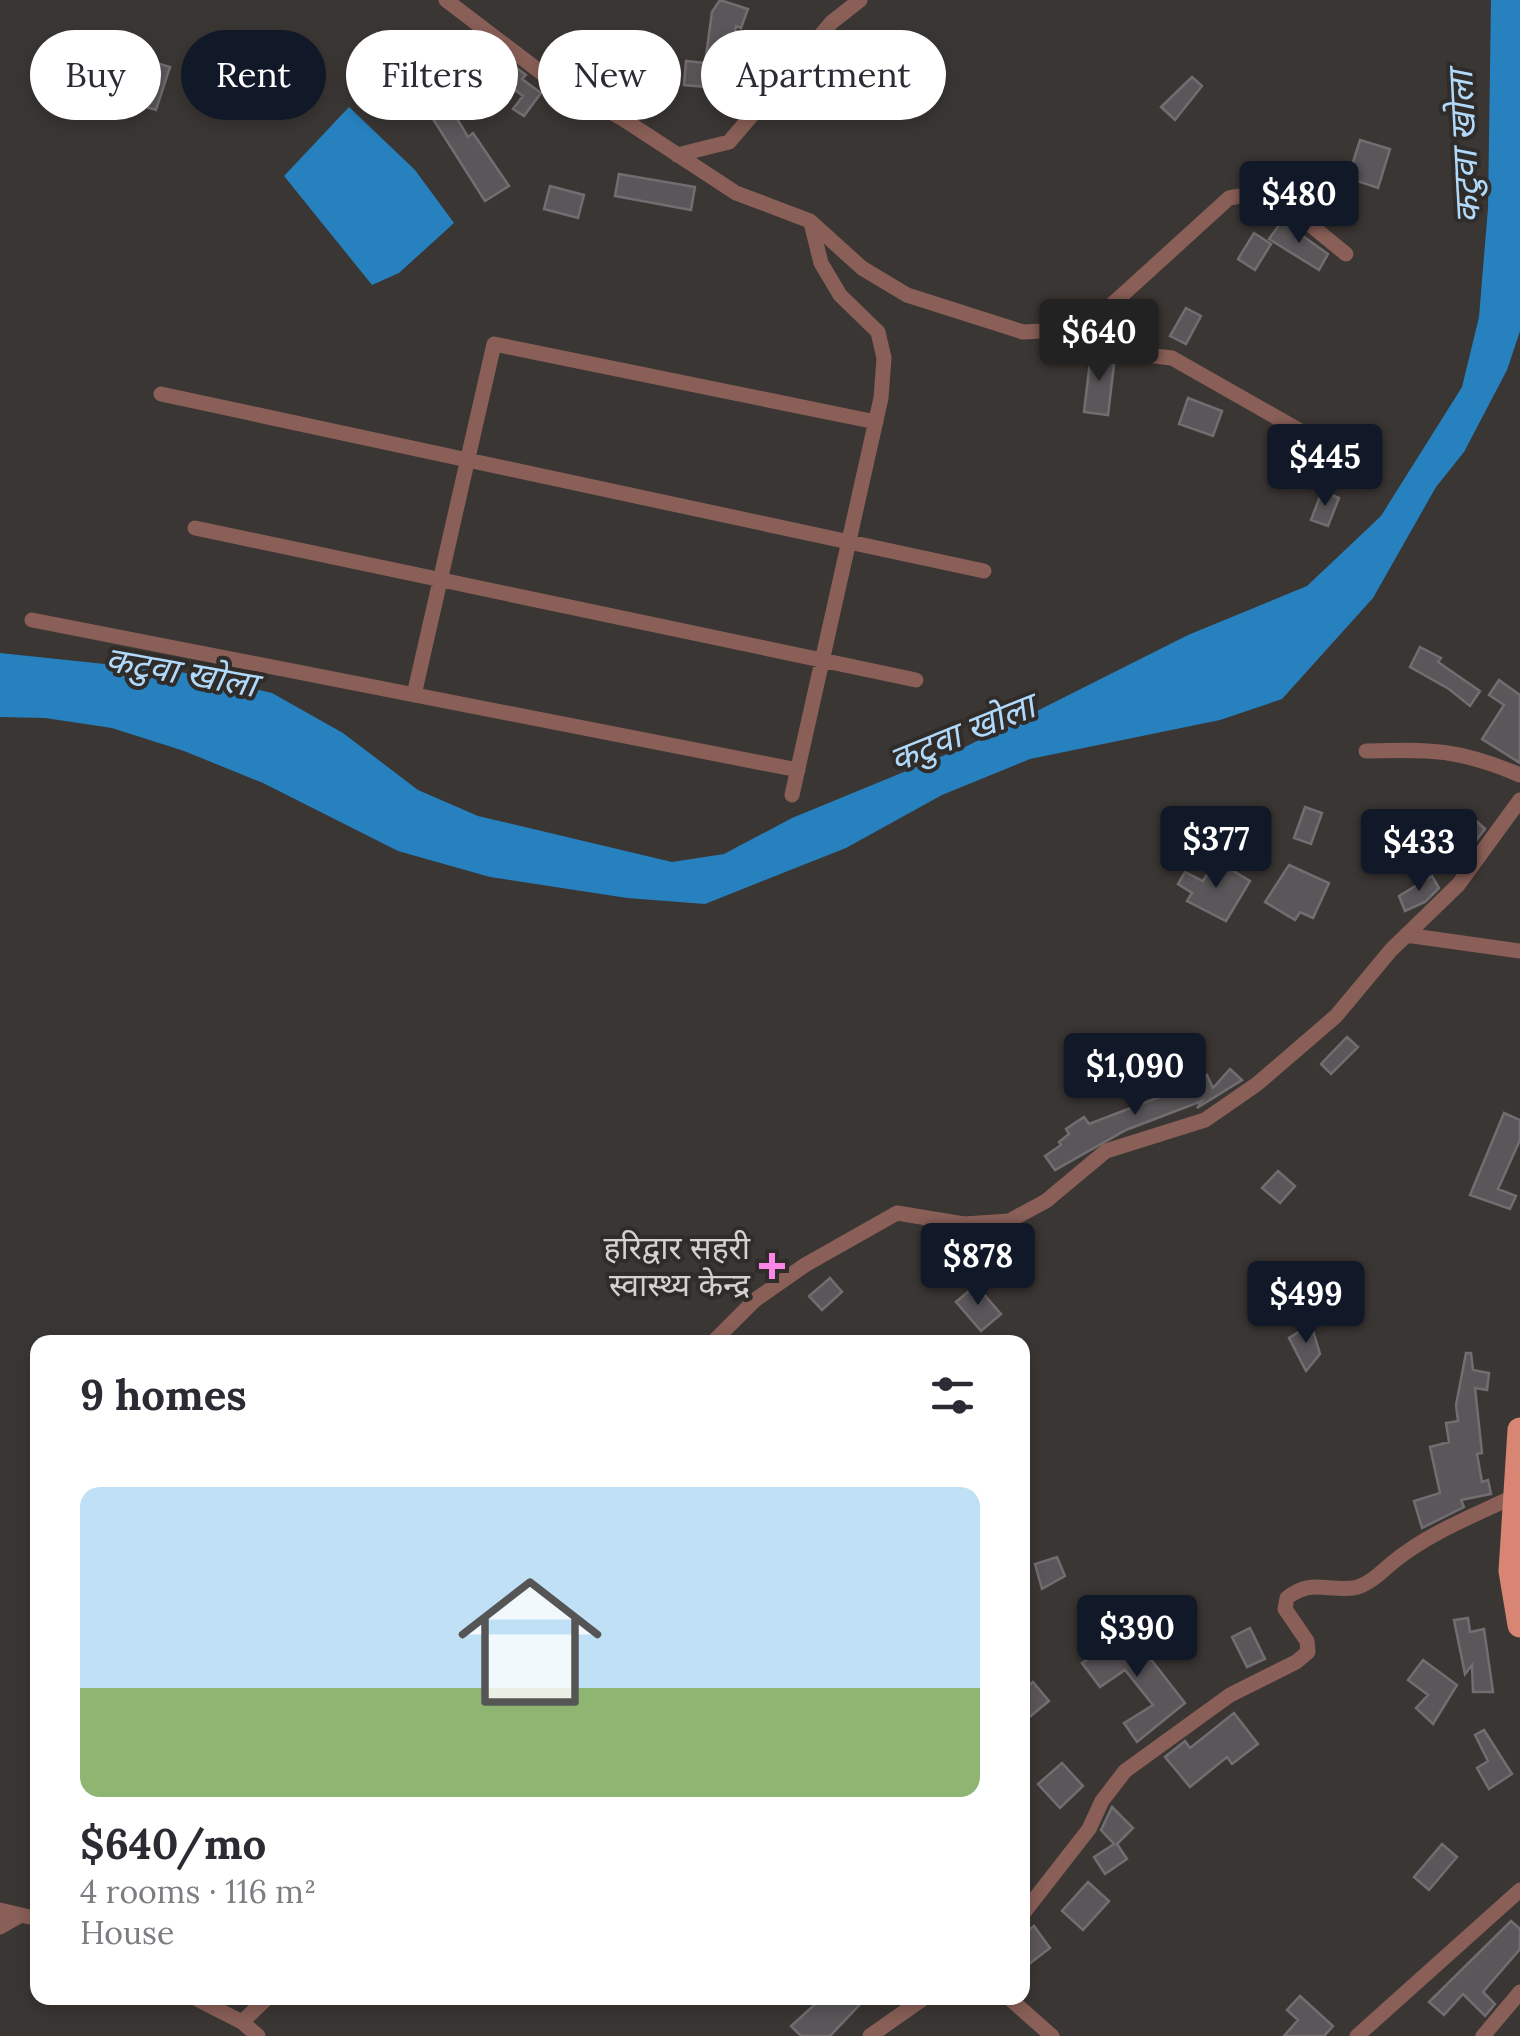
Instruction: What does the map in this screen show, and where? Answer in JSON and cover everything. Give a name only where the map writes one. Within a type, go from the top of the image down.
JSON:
[{"type":"main road","points":[[1520,1430],[1511,1571],[1520,1625]]},
{"type":"street","points":[[446,0],[543,74],[736,192],[810,221],[862,268],[907,295],[1024,332],[1085,329],[1137,354],[1172,358],[1340,453]]},
{"type":"street","points":[[677,155],[729,142],[832,22],[860,0]]},
{"type":"street","points":[[1085,329],[1229,198],[1269,191],[1346,254]]},
{"type":"street","points":[[792,796],[876,422],[884,358],[878,332],[840,294],[821,263],[810,221]]},
{"type":"street","points":[[414,695],[494,344],[876,422]]},
{"type":"street","points":[[161,394],[984,571]]},
{"type":"street","points":[[195,528],[916,680]]},
{"type":"street","points":[[32,620],[798,770]]},
{"type":"street","points":[[1366,752],[1437,749],[1476,756],[1520,776]]},
{"type":"street","points":[[720,1335],[755,1300],[806,1265],[897,1213],[964,1224],[1009,1221],[1046,1201],[1106,1151],[1205,1120],[1257,1084],[1336,1016],[1406,935],[1458,884],[1520,800]]},
{"type":"street","points":[[1406,935],[1520,951]]},
{"type":"street","points":[[1030,1905],[1089,1829],[1102,1801],[1125,1771],[1230,1695],[1308,1652],[1307,1641],[1285,1609],[1286,1598],[1301,1587],[1352,1588],[1366,1584],[1440,1531],[1515,1496]]},
{"type":"street","points":[[1357,2036],[1520,1890]]},
{"type":"street","points":[[0,1910],[30,1918]]},
{"type":"street","points":[[0,1927],[21,1915]]},
{"type":"street","points":[[1483,2036],[1520,1992]]},
{"type":"street","points":[[209,2005],[242,2022],[258,2036]]},
{"type":"street","points":[[242,2022],[260,2005]]},
{"type":"street","points":[[870,2036],[914,2005]]},
{"type":"street","points":[[1017,2005],[1052,2036]]},
{"type":"water","name":"कटुवा खोला","points":[[1491,0],[1520,0],[1520,331],[1507,370],[1464,452],[1436,487],[1373,598],[1282,699],[1220,720],[1030,759],[942,795],[846,848],[705,904],[627,898],[490,877],[398,851],[263,783],[184,751],[112,728],[45,718],[0,717],[0,653],[181,672],[272,693],[343,733],[418,790],[478,816],[672,862],[724,854],[792,818],[967,746],[1188,635],[1307,586],[1381,516],[1462,387],[1479,317],[1488,208]]},
{"type":"water","points":[[346,110],[346,120],[363,120],[415,170],[454,223],[399,273],[372,285],[284,176]]},
{"type":"building","points":[[720,0],[748,9],[741,28],[736,26],[735,30],[710,30],[712,12]]},
{"type":"building","points":[[686,61],[701,63],[701,87],[684,85]]},
{"type":"building","points":[[161,64],[170,67],[161,95]]},
{"type":"building","points":[[518,69],[526,75],[522,79],[538,91],[538,97],[524,116],[518,112],[523,96],[518,92]]},
{"type":"building","points":[[1192,77],[1202,86],[1175,120],[1161,107]]},
{"type":"building","points":[[434,120],[458,120],[468,137],[473,133],[509,186],[485,201]]},
{"type":"building","points":[[1360,140],[1390,149],[1378,188],[1348,178]]},
{"type":"building","points":[[619,174],[695,187],[691,210],[615,196]]},
{"type":"building","points":[[550,186],[584,195],[578,218],[544,209]]},
{"type":"building","points":[[1282,221],[1328,254],[1319,270],[1269,239]]},
{"type":"building","points":[[1254,233],[1271,244],[1255,270],[1238,259]]},
{"type":"building","points":[[1186,308],[1201,316],[1186,344],[1170,336]]},
{"type":"building","points":[[1091,353],[1115,356],[1108,415],[1084,412]]},
{"type":"building","points":[[1188,398],[1222,411],[1213,436],[1179,424]]},
{"type":"building","points":[[1322,491],[1339,498],[1328,526],[1311,520]]},
{"type":"building","points":[[1420,647],[1441,658],[1438,662],[1480,691],[1470,706],[1410,667]]},
{"type":"building","points":[[1499,680],[1520,695],[1520,763],[1482,739],[1504,705],[1489,695]]},
{"type":"building","points":[[1305,807],[1322,813],[1311,844],[1294,838]]},
{"type":"building","points":[[1470,815],[1485,829],[1475,842],[1470,838],[1455,848],[1442,829],[1455,821],[1459,827]]},
{"type":"building","points":[[1213,865],[1222,870],[1225,866],[1250,881],[1226,921],[1187,901],[1192,893],[1178,884],[1185,872],[1203,881]]},
{"type":"building","points":[[1289,865],[1329,883],[1313,918],[1300,912],[1295,920],[1265,902]]},
{"type":"building","points":[[1432,876],[1439,888],[1425,902],[1405,911],[1399,896]]},
{"type":"building","points":[[1347,1037],[1358,1047],[1331,1074],[1321,1064]]},
{"type":"building","points":[[1230,1069],[1242,1080],[1197,1108],[1202,1101],[1126,1130],[1055,1170],[1045,1156],[1061,1145],[1059,1142],[1069,1134],[1066,1129],[1084,1117],[1089,1124],[1207,1075],[1213,1088]]},
{"type":"building","points":[[1504,1113],[1520,1120],[1520,1140],[1498,1189],[1516,1196],[1510,1209],[1470,1195]]},
{"type":"building","points":[[1278,1171],[1295,1186],[1280,1203],[1262,1188]]},
{"type":"building","points":[[830,1278],[842,1292],[822,1310],[809,1296]]},
{"type":"building","points":[[976,1285],[1001,1314],[981,1331],[956,1302]]},
{"type":"building","points":[[1311,1324],[1320,1354],[1306,1371],[1289,1338]]},
{"type":"building","points":[[1466,1353],[1471,1353],[1473,1370],[1489,1373],[1487,1390],[1475,1388],[1482,1453],[1477,1454],[1482,1482],[1488,1480],[1491,1494],[1461,1500],[1464,1507],[1422,1528],[1414,1501],[1440,1493],[1430,1447],[1449,1442],[1446,1423],[1458,1421],[1456,1405]]},
{"type":"building","points":[[1057,1557],[1065,1576],[1042,1589],[1035,1564]]},
{"type":"building","points":[[1468,1618],[1470,1632],[1484,1629],[1493,1692],[1473,1692],[1472,1665],[1465,1674],[1454,1620]]},
{"type":"building","points":[[1145,1626],[1155,1639],[1142,1648],[1185,1703],[1137,1742],[1124,1723],[1153,1705],[1125,1670],[1100,1687],[1082,1663]]},
{"type":"building","points":[[1250,1628],[1265,1659],[1247,1667],[1232,1637]]},
{"type":"building","points":[[1423,1660],[1457,1685],[1433,1724],[1416,1708],[1428,1695],[1408,1680]]},
{"type":"building","points":[[1033,1682],[1049,1701],[1030,1716]]},
{"type":"building","points":[[1234,1713],[1258,1744],[1232,1764],[1227,1757],[1190,1787],[1165,1757],[1185,1741],[1190,1748]]},
{"type":"building","points":[[1484,1730],[1512,1774],[1489,1789],[1477,1768],[1488,1761],[1475,1735]]},
{"type":"building","points":[[1062,1763],[1083,1786],[1060,1808],[1038,1784]]},
{"type":"building","points":[[1112,1807],[1133,1828],[1117,1844],[1127,1859],[1105,1874],[1094,1857],[1114,1844],[1101,1830]]},
{"type":"building","points":[[1442,1844],[1457,1857],[1429,1890],[1414,1877]]},
{"type":"building","points":[[1088,1882],[1109,1901],[1083,1930],[1062,1911]]},
{"type":"building","points":[[1511,1921],[1520,1929],[1520,1949],[1483,1992],[1495,2004],[1485,2016],[1463,1994],[1444,2015],[1429,2002]]},
{"type":"building","points":[[1034,1926],[1050,1948],[1030,1963],[1030,1929]]},
{"type":"building","points":[[1300,1996],[1333,2026],[1324,2036],[1284,2036],[1298,2020],[1287,2010]]},
{"type":"building","points":[[814,2005],[859,2005],[830,2036],[801,2036],[791,2026]]},
{"type":"place","name":"हरिद्वार सहरी स्वास्थ्य केन्द्र","points":[[772,1266]]}]
